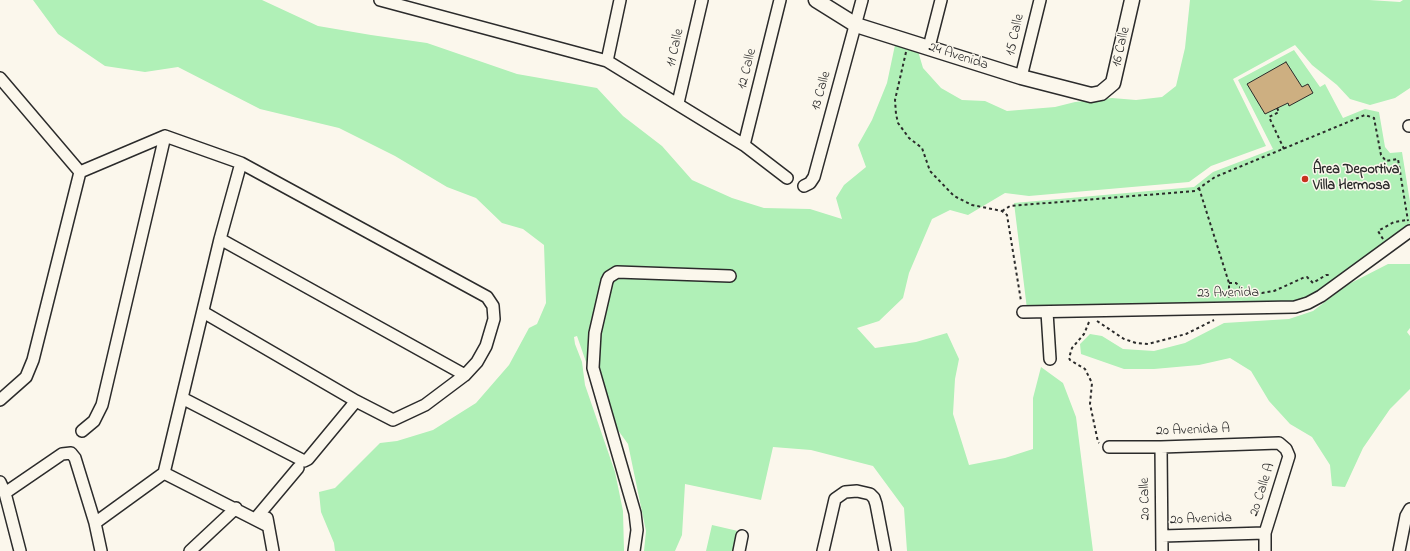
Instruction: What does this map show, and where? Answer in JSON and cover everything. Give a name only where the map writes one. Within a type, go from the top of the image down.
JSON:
[{"type":"main road","name":"24 Avenida","points":[[816,0],[856,24],[1021,77],[1091,95],[1106,90]]},
{"type":"main road","name":"16 Calle","points":[[1106,90],[1113,83],[1132,0]]},
{"type":"street","points":[[380,0],[607,60],[744,145],[787,178]]},
{"type":"street","points":[[607,60],[620,0]]},
{"type":"street","name":"11 Calle","points":[[678,103],[702,0]]},
{"type":"street","name":"12 Calle","points":[[744,145],[780,0]]},
{"type":"street","name":"13 Calle","points":[[804,186],[810,183],[814,177],[862,0]]},
{"type":"street","points":[[929,47],[941,0]]},
{"type":"street","name":"15 Calle","points":[[1021,77],[1040,0]]},
{"type":"street","points":[[0,78],[80,172]]},
{"type":"street","points":[[80,172],[165,136],[241,162],[487,297],[494,311],[491,331],[486,346],[477,362],[465,375],[425,405],[393,420],[356,401],[203,312]]},
{"type":"street","points":[[82,432],[94,421],[102,405],[165,136]]},
{"type":"street","points":[[95,523],[164,473],[220,240],[241,162]]},
{"type":"street","points":[[0,400],[26,377],[33,360],[80,172]]},
{"type":"street","name":"23 Avenida","points":[[1023,312],[1295,307],[1308,303],[1321,296],[1410,231]]},
{"type":"street","points":[[220,240],[465,375]]},
{"type":"street","points":[[634,551],[636,530],[635,512],[595,381],[593,368],[596,333],[607,281],[609,277],[617,272],[730,276]]},
{"type":"street","points":[[1047,312],[1050,359]]},
{"type":"street","points":[[182,398],[304,461],[308,460],[356,401]]},
{"type":"street","name":"20 Avenida A","points":[[1109,447],[1161,447],[1279,443]]},
{"type":"street","name":"20 Calle A","points":[[1265,551],[1265,533],[1289,456],[1286,449],[1279,443]]},
{"type":"street","name":"20 Calle","points":[[1161,447],[1162,551]]},
{"type":"street","points":[[5,493],[60,455],[69,453],[75,458],[95,523],[101,551]]},
{"type":"street","points":[[256,518],[298,468]]},
{"type":"street","points":[[164,473],[256,518],[268,526]]},
{"type":"street","points":[[0,482],[5,493],[20,551]]},
{"type":"street","points":[[823,551],[835,499],[845,492],[857,491],[870,494],[876,504],[885,551]]},
{"type":"street","points":[[265,506],[273,551]]},
{"type":"street","points":[[190,551],[236,508]]},
{"type":"street","points":[[1398,551],[1406,516],[1410,509]]},
{"type":"street","name":"20 Avenida","points":[[1162,536],[1265,533]]},
{"type":"street","points":[[739,551],[742,536]]},
{"type":"path","points":[[908,41],[895,100],[898,123],[909,138],[922,148],[930,171],[954,196],[972,205],[1002,211],[1007,215],[1023,312]]},
{"type":"path","points":[[1277,108],[1279,112],[1269,117],[1284,149]]},
{"type":"path","points":[[1002,211],[1010,206],[1195,191],[1215,178],[1364,115],[1374,118],[1381,155],[1386,161],[1398,159],[1407,220],[1394,222],[1378,231],[1383,238],[1377,243]]},
{"type":"path","points":[[1199,188],[1229,283],[1229,309]]},
{"type":"path","points":[[1229,283],[1236,283],[1244,292],[1262,293],[1274,291],[1305,277],[1313,283],[1326,275],[1330,276],[1336,272]]},
{"type":"path","points":[[1094,319],[1124,339],[1148,344],[1186,334],[1218,317]]},
{"type":"path","points":[[1089,319],[1087,328],[1072,348],[1069,358],[1085,368],[1092,383],[1090,404],[1098,442],[1109,447]]},
{"type":"green space","points":[[33,0],[262,0],[318,26],[427,43],[517,74],[597,88],[623,116],[662,146],[692,180],[732,198],[764,208],[810,209],[842,219],[836,198],[844,185],[866,167],[858,145],[872,120],[887,83],[895,45],[918,51],[923,68],[941,88],[962,100],[985,101],[1007,111],[1055,107],[1075,102],[1112,98],[1136,100],[1162,97],[1176,86],[1185,48],[1190,0],[1369,0],[1400,2],[1403,0],[1410,0],[1410,88],[1395,98],[1370,105],[1350,99],[1337,85],[1312,65],[1295,45],[1233,79],[1266,146],[1211,166],[1189,182],[1029,196],[1005,193],[968,215],[950,210],[932,219],[909,273],[903,298],[879,321],[857,328],[875,348],[916,342],[947,333],[959,359],[955,379],[953,414],[969,465],[1005,458],[1033,449],[1033,398],[1041,367],[1063,383],[1076,417],[1093,551],[907,551],[904,508],[873,466],[811,450],[773,447],[761,500],[685,484],[682,535],[675,551],[644,551],[646,531],[628,444],[602,408],[577,336],[574,337],[575,344],[582,362],[585,385],[615,472],[623,511],[624,551],[335,551],[334,543],[321,512],[319,492],[335,488],[380,443],[397,441],[433,430],[476,403],[509,365],[529,328],[537,324],[546,303],[544,245],[523,229],[502,223],[476,198],[447,187],[395,156],[339,128],[260,109],[178,67],[145,72],[105,66],[58,34]]},
{"type":"green space","name":"Área Deportiva Villa Hermosa","points":[[1294,50],[1320,87],[1325,84],[1343,118],[1365,109],[1379,112],[1385,147],[1390,153],[1402,152],[1410,202],[1410,226],[1320,291],[1294,303],[1027,309],[1014,203],[1194,187],[1213,172],[1273,149],[1238,80]]},
{"type":"green space","points":[[1388,264],[1410,264],[1410,328],[1407,332],[1410,336],[1410,389],[1390,409],[1363,448],[1345,487],[1332,486],[1330,465],[1312,437],[1290,424],[1269,401],[1251,371],[1230,358],[1199,365],[1154,369],[1124,369],[1081,354],[1080,344],[1090,334],[1102,336],[1123,349],[1154,351],[1185,343],[1224,323],[1289,319],[1313,311],[1347,285]]},
{"type":"green space","points":[[712,525],[738,531],[734,551],[706,551]]},
{"type":"building","points":[[1286,62],[1302,87],[1308,84],[1313,93],[1289,106],[1288,103],[1265,114],[1247,84]]},
{"type":"place","name":"Área Deportiva Villa Hermosa","points":[[1305,179]]}]
